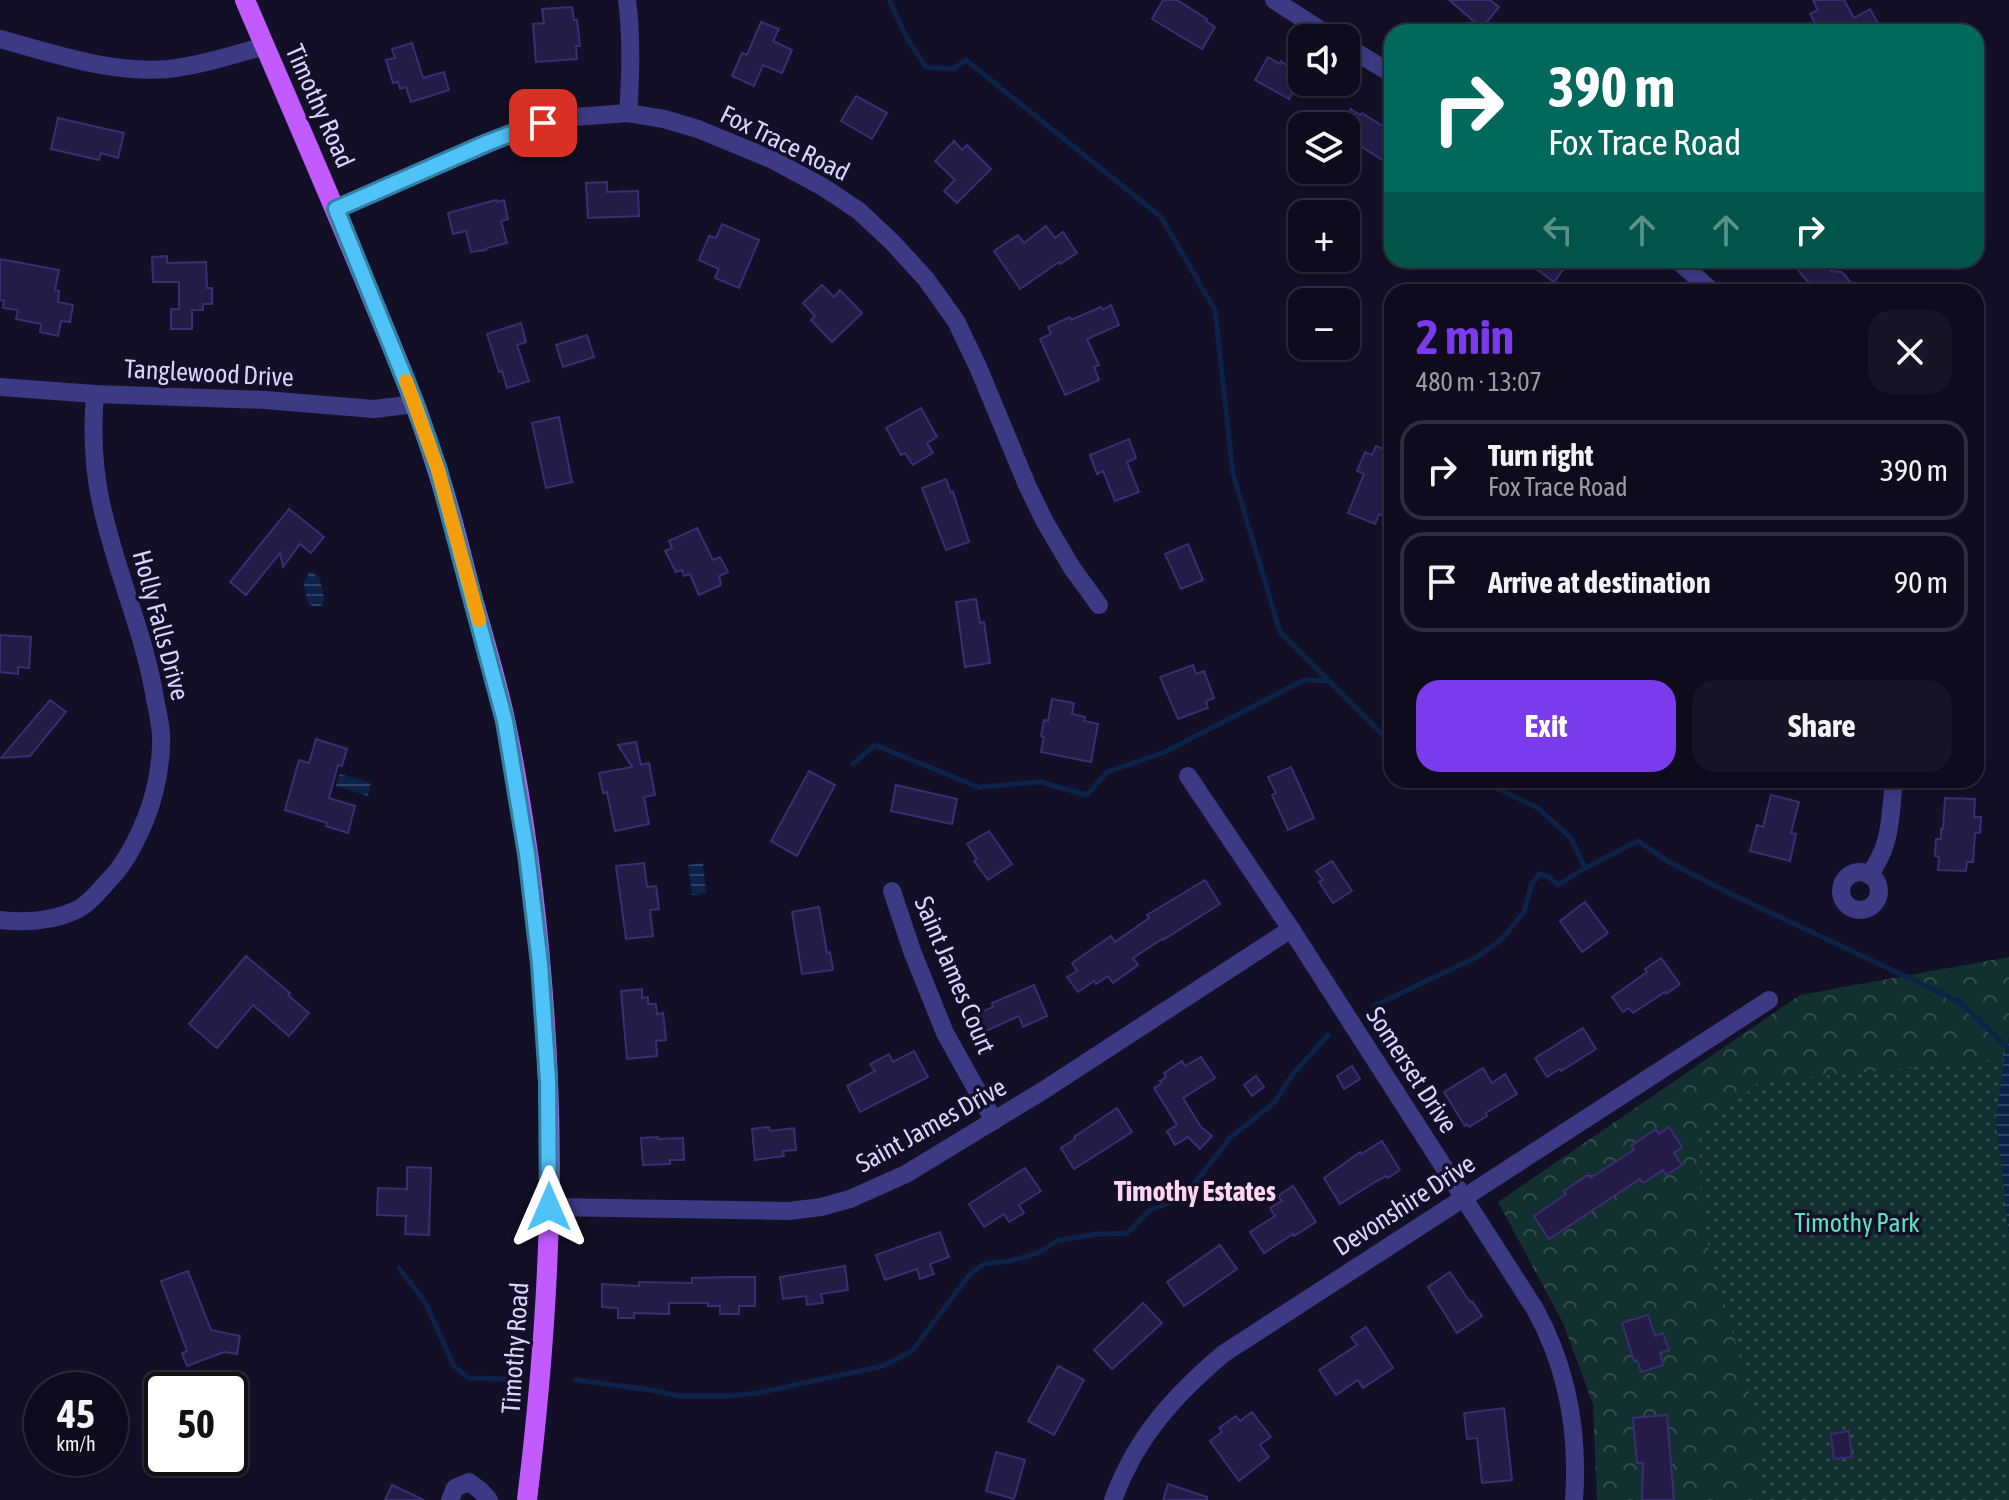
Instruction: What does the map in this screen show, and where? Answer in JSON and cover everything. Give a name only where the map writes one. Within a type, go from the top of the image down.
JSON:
[{"type":"main road","name":"Timothy Road","points":[[245,0],[336,209],[415,404],[456,535],[505,721],[515,774],[540,964],[548,1081],[549,1207],[544,1324],[527,1500]]},
{"type":"street","points":[[627,0],[631,42],[628,113]]},
{"type":"street","points":[[1274,0],[1311,24]]},
{"type":"street","points":[[0,39],[66,58],[131,69],[167,69],[203,64],[265,46]]},
{"type":"street","points":[[1360,55],[1384,69]]},
{"type":"street","name":"Fox Trace Road","points":[[336,209],[526,128],[561,118],[628,113],[664,119],[698,129],[773,160],[859,211],[926,279],[956,321],[1045,522],[1072,568],[1099,605]]},
{"type":"street","points":[[1686,268],[1704,284]]},
{"type":"street","name":"Tanglewood Drive","points":[[0,387],[374,409],[415,404]]},
{"type":"street","name":"Holly Falls Drive","points":[[0,920],[12,922],[58,916],[78,909],[95,895],[129,854],[152,803],[158,778],[162,744],[152,678],[100,501],[93,461],[95,394]]},
{"type":"street","name":"Somerset Drive","points":[[1188,776],[1291,929],[1535,1309],[1558,1358],[1572,1415],[1576,1463],[1574,1500]]},
{"type":"street","points":[[1869,875],[1887,844],[1893,788]]},
{"type":"street","name":"Saint James Court","points":[[892,891],[945,1033],[994,1121]]},
{"type":"street","name":"Saint James Drive","points":[[549,1207],[762,1212],[821,1207],[870,1191],[906,1174],[994,1121],[1291,929]]},
{"type":"street","name":"Devonshire Drive","points":[[1113,1500],[1121,1479],[1150,1428],[1186,1386],[1232,1348],[1769,1000]]},
{"type":"street","points":[[450,1500],[455,1488],[469,1482],[489,1500]]},
{"type":"green space","points":[[2009,957],[2009,1043],[1996,1120],[2009,1236],[2009,1500],[1597,1500],[1593,1404],[1563,1323],[1498,1202],[1800,995]]},
{"type":"green space","name":"Timothy Park","points":[[2004,1059],[1996,1120],[2009,1236],[2009,1500],[1761,1500],[1758,1422],[1702,1224],[1699,1134],[1759,1082]]},
{"type":"water","points":[[314,571],[320,578],[324,600],[321,606],[314,607],[308,603],[303,582],[307,573]]},
{"type":"water","points":[[340,774],[371,783],[368,796],[336,786]]},
{"type":"water","points":[[703,863],[706,893],[692,895],[688,865]]},
{"type":"water","points":[[2009,1037],[2009,1236],[1996,1119]]},
{"type":"building","points":[[1163,0],[1177,0],[1215,27],[1202,49],[1152,19]]},
{"type":"building","points":[[1449,0],[1490,0],[1499,7],[1485,24],[1477,24]]},
{"type":"building","points":[[1813,0],[1844,0],[1854,18],[1870,9],[1878,24],[1815,24],[1810,14],[1818,10]]},
{"type":"building","points":[[572,7],[580,46],[576,46],[577,59],[536,62],[533,24],[544,23],[542,9]]},
{"type":"building","points":[[761,22],[779,29],[773,41],[792,50],[782,73],[763,65],[754,86],[732,76],[742,53],[747,55]]},
{"type":"building","points":[[412,43],[423,78],[444,72],[449,90],[411,102],[406,87],[400,89],[398,82],[393,83],[386,60],[395,58],[392,49]]},
{"type":"building","points":[[1268,57],[1280,64],[1281,61],[1288,66],[1288,96],[1291,96],[1289,99],[1255,80]]},
{"type":"building","points":[[856,96],[887,113],[872,139],[841,121]]},
{"type":"building","points":[[1362,113],[1384,127],[1384,161],[1360,146]]},
{"type":"building","points":[[58,118],[124,133],[118,158],[101,153],[99,160],[51,149]]},
{"type":"building","points":[[954,141],[962,150],[967,145],[991,169],[957,203],[944,191],[955,180],[935,161]]},
{"type":"building","points":[[607,182],[607,192],[638,191],[639,216],[588,218],[586,183]]},
{"type":"building","points":[[504,200],[508,219],[501,221],[507,243],[471,252],[466,231],[453,234],[448,213]]},
{"type":"building","points":[[722,224],[759,240],[739,288],[715,278],[719,269],[699,260],[709,236],[716,238]]},
{"type":"building","points":[[1046,226],[1055,238],[1063,232],[1077,253],[1020,289],[994,251],[1018,235],[1024,243]]},
{"type":"building","points":[[167,256],[167,263],[206,262],[207,288],[212,288],[212,304],[203,304],[203,310],[192,310],[192,329],[171,329],[171,309],[179,309],[179,282],[153,282],[152,257]]},
{"type":"building","points":[[0,259],[59,270],[55,290],[59,291],[58,302],[73,305],[70,322],[61,321],[58,336],[40,332],[41,324],[16,319],[18,310],[3,308],[4,301],[0,300]]},
{"type":"building","points":[[1535,268],[1564,268],[1554,282]]},
{"type":"building","points":[[1796,268],[1829,268],[1842,272],[1852,284],[1810,284]]},
{"type":"building","points":[[822,285],[834,297],[840,290],[862,313],[832,342],[811,320],[815,316],[803,303]]},
{"type":"building","points":[[1111,305],[1119,325],[1087,339],[1099,365],[1094,367],[1099,380],[1065,395],[1040,339],[1051,334],[1048,327]]},
{"type":"building","points":[[521,323],[526,342],[517,345],[529,381],[507,388],[487,334]]},
{"type":"building","points":[[587,335],[594,357],[563,367],[556,345]]},
{"type":"building","points":[[921,408],[937,437],[927,443],[933,453],[913,465],[905,453],[901,455],[886,428]]},
{"type":"building","points":[[559,417],[572,482],[546,488],[532,423]]},
{"type":"building","points":[[1129,439],[1136,458],[1127,462],[1139,492],[1115,501],[1103,471],[1097,474],[1090,455]]},
{"type":"building","points":[[1376,446],[1384,449],[1384,516],[1379,514],[1375,524],[1348,513],[1364,474],[1357,471],[1365,452],[1372,455]]},
{"type":"building","points":[[946,479],[969,542],[946,550],[922,488]]},
{"type":"building","points":[[289,509],[324,537],[311,553],[300,544],[283,567],[280,553],[246,595],[230,582]]},
{"type":"building","points":[[697,528],[713,560],[720,557],[728,572],[719,576],[721,585],[699,595],[690,574],[684,576],[682,570],[676,572],[665,551],[672,548],[669,541]]},
{"type":"building","points":[[1188,544],[1203,580],[1181,589],[1165,554]]},
{"type":"building","points":[[976,599],[980,623],[984,622],[990,663],[965,667],[956,602]]},
{"type":"building","points":[[0,635],[31,637],[29,668],[18,667],[18,674],[0,672]]},
{"type":"building","points":[[1193,665],[1196,674],[1204,671],[1214,698],[1206,701],[1208,708],[1178,719],[1160,677]]},
{"type":"building","points":[[1052,699],[1074,703],[1072,714],[1098,724],[1091,762],[1041,752],[1044,720],[1048,721]]},
{"type":"building","points":[[50,700],[66,712],[30,756],[1,758]]},
{"type":"building","points":[[316,739],[347,749],[342,766],[338,765],[329,798],[355,806],[348,833],[285,810],[299,760],[309,763]]},
{"type":"building","points":[[636,742],[641,765],[649,763],[655,795],[644,797],[649,824],[615,831],[607,792],[603,793],[599,773],[632,767],[618,745]]},
{"type":"building","points":[[1291,767],[1314,818],[1288,830],[1272,795],[1276,793],[1268,777]]},
{"type":"building","points":[[809,771],[835,785],[797,856],[771,841]]},
{"type":"building","points":[[896,785],[957,799],[952,824],[891,811]]},
{"type":"building","points":[[1771,795],[1799,802],[1791,833],[1796,834],[1790,861],[1750,851],[1757,825],[1763,827]]},
{"type":"building","points":[[1945,798],[1975,799],[1974,817],[1981,817],[1980,833],[1975,833],[1973,862],[1967,862],[1966,871],[1938,870],[1936,839],[1941,839]]},
{"type":"building","points":[[989,831],[1012,864],[988,880],[974,861],[977,859],[967,844]]},
{"type":"building","points":[[1332,861],[1352,891],[1333,903],[1319,882],[1323,880],[1316,871]]},
{"type":"building","points":[[644,863],[647,887],[656,886],[659,909],[650,910],[653,936],[626,939],[616,866]]},
{"type":"building","points":[[1205,880],[1220,904],[1133,958],[1138,965],[1113,983],[1108,976],[1078,992],[1067,977],[1077,971],[1072,963],[1111,936],[1115,942],[1149,918],[1147,915]]},
{"type":"building","points":[[1585,902],[1608,933],[1582,952],[1560,921]]},
{"type":"building","points":[[819,907],[833,970],[802,974],[792,912]]},
{"type":"building","points":[[246,956],[309,1013],[289,1036],[253,1005],[217,1048],[189,1024]]},
{"type":"building","points":[[1661,958],[1680,984],[1633,1013],[1629,1008],[1623,1012],[1612,997]]},
{"type":"building","points":[[1034,985],[1047,1016],[1023,1027],[1019,1016],[984,1032],[976,1014],[993,1007],[992,1003]]},
{"type":"building","points":[[642,989],[642,998],[648,997],[648,1004],[656,1004],[657,1014],[663,1013],[666,1040],[656,1041],[657,1056],[627,1059],[621,991]]},
{"type":"building","points":[[1583,1028],[1596,1049],[1547,1077],[1535,1058]]},
{"type":"building","points":[[914,1051],[928,1077],[860,1112],[847,1086],[875,1071],[870,1064],[889,1054],[893,1062]]},
{"type":"building","points":[[1201,1057],[1215,1078],[1183,1098],[1201,1127],[1212,1136],[1200,1149],[1188,1137],[1175,1145],[1167,1131],[1177,1125],[1154,1088],[1166,1077],[1164,1073],[1182,1061],[1185,1066]]},
{"type":"building","points":[[1352,1066],[1360,1079],[1344,1089],[1337,1076]]},
{"type":"building","points":[[1483,1068],[1492,1083],[1505,1074],[1517,1094],[1486,1113],[1487,1116],[1469,1127],[1467,1124],[1465,1126],[1444,1092]]},
{"type":"building","points":[[1256,1076],[1264,1087],[1252,1096],[1244,1085]]},
{"type":"building","points":[[1117,1108],[1132,1132],[1074,1169],[1061,1148]]},
{"type":"building","points":[[769,1127],[770,1131],[794,1128],[796,1150],[783,1151],[784,1156],[755,1160],[752,1129]]},
{"type":"building","points":[[1669,1127],[1682,1147],[1674,1153],[1682,1165],[1666,1175],[1663,1170],[1645,1182],[1640,1179],[1549,1239],[1534,1216],[1588,1175],[1590,1178],[1634,1150],[1631,1146],[1656,1129],[1659,1134]]},
{"type":"building","points":[[641,1138],[683,1138],[684,1160],[643,1165]]},
{"type":"building","points":[[1382,1141],[1400,1170],[1340,1204],[1324,1178],[1360,1152]]},
{"type":"building","points":[[407,1167],[431,1168],[429,1235],[405,1234],[406,1216],[377,1215],[378,1188],[407,1189]]},
{"type":"building","points":[[1025,1168],[1041,1191],[1019,1205],[1024,1213],[1009,1222],[1004,1214],[984,1227],[969,1204]]},
{"type":"building","points":[[1293,1186],[1316,1222],[1264,1253],[1250,1232],[1275,1216],[1270,1208],[1282,1201],[1278,1196]]},
{"type":"building","points":[[940,1232],[949,1257],[930,1264],[934,1274],[920,1279],[917,1269],[885,1280],[876,1255]]},
{"type":"building","points":[[1220,1245],[1237,1269],[1184,1306],[1167,1282]]},
{"type":"building","points":[[845,1266],[848,1290],[821,1294],[823,1303],[807,1305],[806,1296],[783,1299],[780,1277]]},
{"type":"building","points":[[188,1271],[211,1330],[240,1336],[237,1354],[224,1352],[187,1366],[182,1353],[187,1351],[161,1281]]},
{"type":"building","points":[[1450,1272],[1482,1316],[1457,1333],[1428,1287]]},
{"type":"building","points":[[755,1277],[755,1306],[739,1306],[739,1314],[720,1314],[720,1306],[708,1306],[708,1303],[669,1303],[669,1314],[634,1313],[634,1318],[618,1318],[618,1308],[602,1307],[602,1284],[639,1286],[639,1282],[692,1283],[692,1278]]},
{"type":"building","points":[[1143,1303],[1162,1323],[1112,1369],[1094,1350]]},
{"type":"building","points":[[1648,1315],[1655,1336],[1663,1333],[1669,1350],[1660,1353],[1663,1365],[1641,1372],[1637,1360],[1634,1361],[1622,1323]]},
{"type":"building","points":[[1366,1327],[1393,1368],[1363,1388],[1358,1380],[1336,1395],[1319,1370],[1357,1345],[1351,1337]]},
{"type":"building","points":[[1058,1366],[1084,1380],[1054,1435],[1028,1421]]},
{"type":"building","points":[[1504,1408],[1512,1480],[1482,1483],[1477,1438],[1467,1439],[1464,1413]]},
{"type":"building","points":[[1252,1412],[1271,1437],[1260,1445],[1269,1457],[1239,1481],[1210,1441],[1222,1432],[1219,1428],[1236,1416],[1240,1421]]},
{"type":"building","points":[[1667,1415],[1674,1500],[1642,1500],[1643,1463],[1637,1463],[1633,1418]]},
{"type":"building","points":[[1849,1431],[1852,1457],[1834,1459],[1831,1434]]},
{"type":"building","points":[[996,1452],[1025,1460],[1014,1499],[986,1491]]},
{"type":"building","points":[[1168,1484],[1207,1497],[1207,1500],[1163,1500]]},
{"type":"building","points":[[392,1485],[424,1500],[385,1500]]},
{"type":"waterway","points":[[889,0],[907,38],[926,67],[953,69],[966,60],[1161,217],[1215,310],[1233,474],[1280,632],[1384,735]]},
{"type":"waterway","points":[[853,764],[875,745],[978,787],[1040,782],[1087,795],[1107,772],[1165,752],[1304,680],[1328,681]]},
{"type":"waterway","points":[[1496,788],[1538,808],[1571,838],[1585,868],[1638,841],[1667,861],[1733,895],[1960,1002],[2009,1049]]},
{"type":"waterway","points":[[1374,1006],[1477,957],[1502,939],[1524,912],[1531,886],[1539,874],[1549,877],[1558,885],[1585,868]]},
{"type":"waterway","points":[[576,1380],[679,1396],[728,1396],[758,1393],[883,1366],[912,1351],[970,1274],[984,1264],[1038,1253],[1057,1241],[1096,1234],[1128,1233],[1150,1210],[1183,1198],[1230,1138],[1275,1102],[1292,1075],[1328,1035]]},
{"type":"waterway","points":[[399,1268],[425,1302],[454,1366],[469,1378],[511,1379]]},
{"type":"slow traffic","points":[[406,381],[438,470],[479,620]]},
{"type":"district","name":"Timothy Estates","points":[[1195,1191]]},
{"type":"route","points":[[543,123],[487,143],[336,209],[415,404],[438,470],[505,721],[527,854],[540,964],[548,1081],[549,1207]]}]
